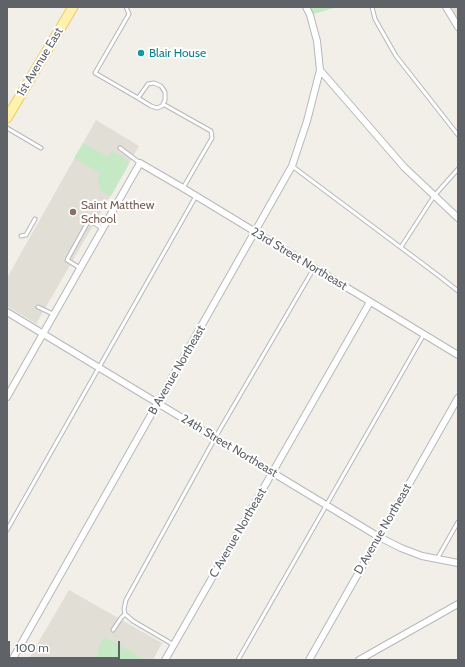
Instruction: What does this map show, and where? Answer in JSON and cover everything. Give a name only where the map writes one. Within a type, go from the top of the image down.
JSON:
[{"type":"main road","name":"1st Avenue East","points":[[7,118],[73,7]]},
{"type":"street","points":[[306,7],[310,15],[317,41],[320,70],[404,168],[458,218]]},
{"type":"street","points":[[446,7],[458,27]]},
{"type":"street","name":"B Avenue Northeast","points":[[12,660],[292,166],[307,121],[320,70]]},
{"type":"street","points":[[7,397],[140,163]]},
{"type":"street","name":"23rd Street Northeast","points":[[140,163],[458,355]]},
{"type":"street","name":"C Avenue Northeast","points":[[165,660],[370,302]]},
{"type":"street","name":"24th Street Northeast","points":[[7,312],[379,537],[400,548],[422,556],[458,563]]},
{"type":"street","name":"D Avenue Northeast","points":[[309,660],[458,398]]},
{"type":"street","points":[[359,660],[458,604]]},
{"type":"lane","points":[[126,7],[129,14],[95,73],[151,106],[157,108],[166,100],[165,92],[161,86],[154,83],[148,84],[138,98]]},
{"type":"lane","points":[[372,7],[375,19],[396,56],[458,135]]},
{"type":"lane","points":[[163,104],[211,131],[212,138],[183,188]]},
{"type":"lane","points":[[7,128],[41,148]]},
{"type":"lane","points":[[120,148],[140,163]]},
{"type":"lane","points":[[292,166],[458,291]]},
{"type":"lane","points":[[401,247],[434,196],[458,169]]},
{"type":"lane","points":[[7,530],[196,196]]},
{"type":"lane","points":[[21,236],[26,235],[35,219]]},
{"type":"lane","points":[[80,268],[67,260],[89,220],[103,229]]},
{"type":"lane","points":[[174,645],[133,621],[125,614],[124,610],[126,600],[215,438],[314,268]]},
{"type":"lane","points":[[38,307],[53,314]]},
{"type":"lane","points":[[238,660],[424,334]]},
{"type":"lane","points":[[437,559],[458,522]]},
{"type":"lane","points":[[113,630],[125,614]]},
{"type":"shaded area","points":[[446,7],[458,7],[458,27]]},
{"type":"shaded area","name":"Saint Matthew School","points":[[96,120],[139,146],[36,324],[7,306],[7,278]]},
{"type":"shaded area","points":[[69,590],[162,643],[153,660],[28,660]]},
{"type":"green space","points":[[306,7],[337,7],[310,15]]},
{"type":"green space","points":[[83,143],[108,157],[112,151],[123,157],[129,164],[111,196],[101,191],[98,177],[100,173],[74,158]]},
{"type":"green space","points":[[105,637],[145,660],[96,660],[100,644]]},
{"type":"place","name":"Blair House","points":[[141,53]]},
{"type":"place","name":"Saint Matthew School","points":[[73,212]]}]
